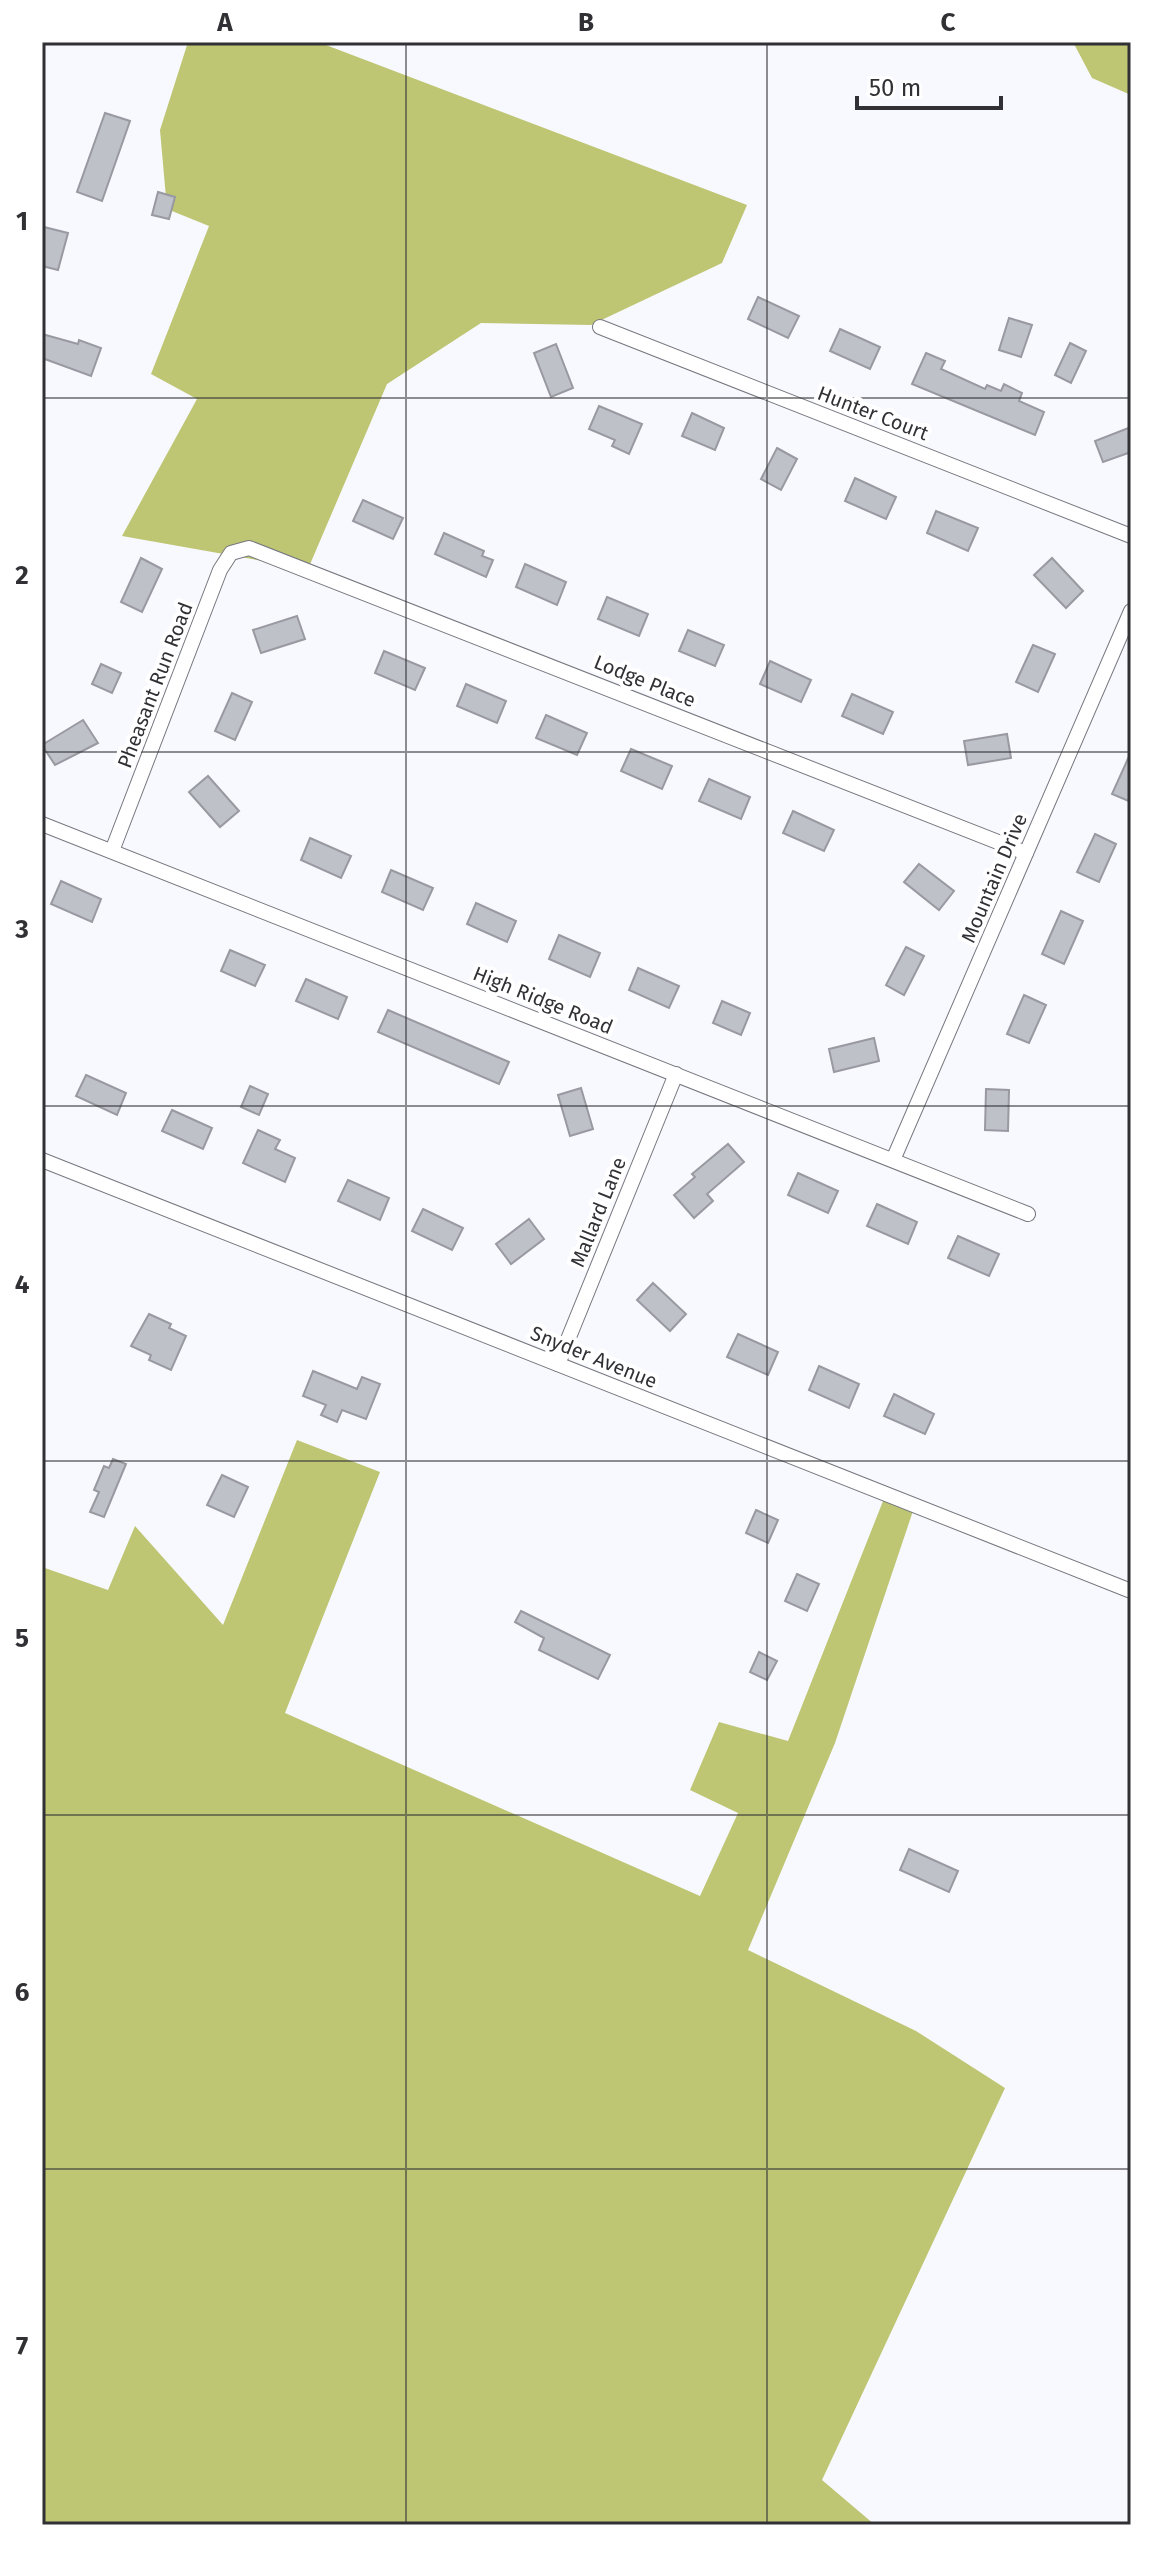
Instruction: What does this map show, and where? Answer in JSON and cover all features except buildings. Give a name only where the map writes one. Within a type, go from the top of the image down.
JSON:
[{"type":"street","name":"Hunter Court","points":[[600,327],[1131,536]]},
{"type":"street","name":"Pheasant Run Road","points":[[112,851],[220,570],[231,553],[249,548]]},
{"type":"street","name":"Lodge Place","points":[[249,548],[1026,853]]},
{"type":"street","name":"Mountain Drive","points":[[893,1160],[1131,611]]},
{"type":"street","name":"High Ridge Road","points":[[42,824],[1028,1214]]},
{"type":"street","name":"Mallard Lane","points":[[558,1364],[676,1074]]},
{"type":"street","name":"Snyder Avenue","points":[[42,1160],[1131,1591]]},
{"type":"green space","points":[[188,42],[318,42],[747,205],[722,263],[591,325],[481,323],[387,384],[308,569],[122,536],[197,399],[151,374],[209,226],[167,209],[160,130]]},
{"type":"green space","points":[[1073,42],[1131,42],[1131,95],[1092,78]]},
{"type":"green space","points":[[297,1440],[380,1472],[285,1713],[700,1896],[738,1813],[690,1790],[719,1722],[788,1741],[887,1491],[916,1502],[835,1743],[748,1950],[916,2031],[1005,2088],[822,2480],[875,2525],[42,2525],[42,1567],[108,1590],[135,1526],[223,1625]]}]
